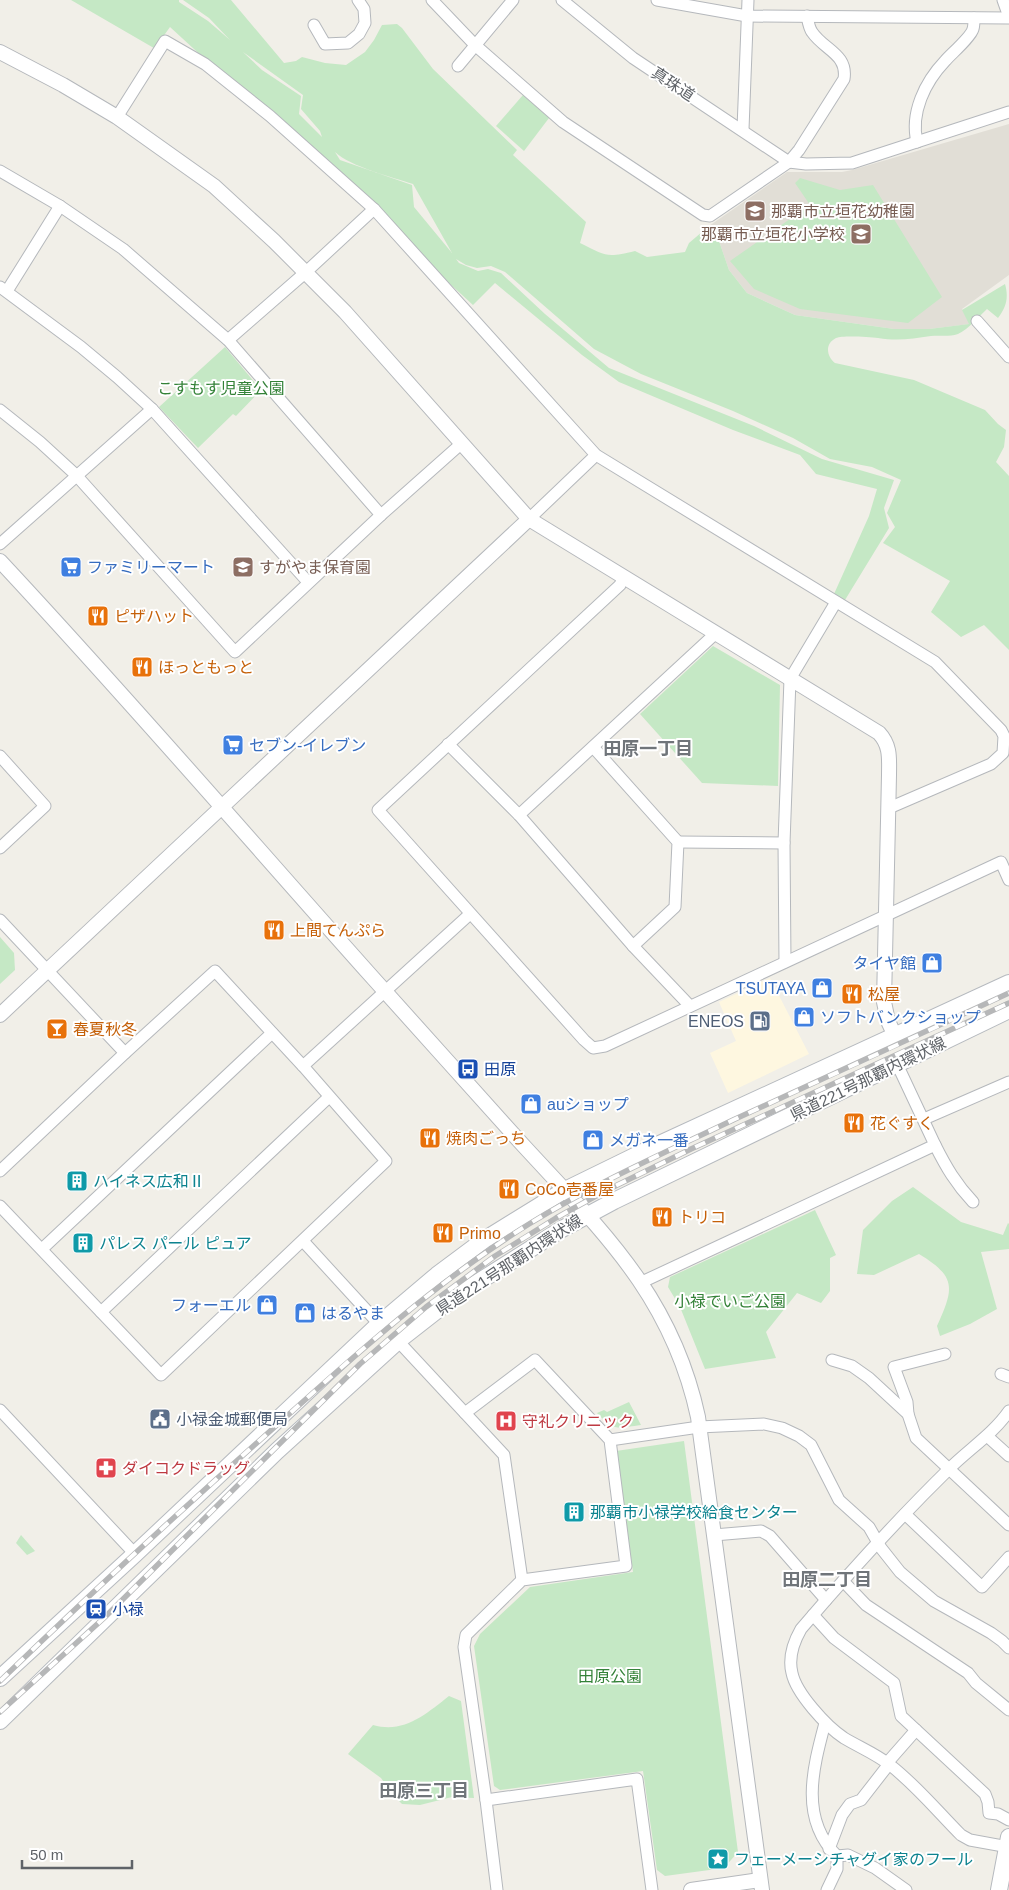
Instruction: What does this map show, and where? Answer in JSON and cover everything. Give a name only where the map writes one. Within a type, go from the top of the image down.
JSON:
[{"type":"main road","name":"県道221号那覇内環状線","points":[[0,1678],[136,1554],[380,1324],[437,1275],[484,1240],[565,1190],[653,1147],[1009,983]]},
{"type":"main road","name":"県道221号那覇内環状線","points":[[1,1720],[235,1491],[398,1341],[460,1293],[588,1215],[1009,1010]]},
{"type":"main road","points":[[999,1890],[1008,1843]]},
{"type":"street","points":[[314,25],[325,44],[348,43],[359,34],[365,23],[364,9],[358,0]]},
{"type":"street","points":[[432,0],[475,45],[563,122],[703,215],[710,216],[789,162],[799,150],[844,80],[843,62],[811,31],[807,16]]},
{"type":"street","points":[[458,66],[513,0]]},
{"type":"street","name":"真珠道","points":[[562,0],[633,58],[789,162]]},
{"type":"street","points":[[657,0],[747,16],[1009,18],[1003,0]]},
{"type":"street","points":[[742,129],[748,0]]},
{"type":"street","points":[[917,142],[914,129],[915,119],[926,87],[938,69],[973,31],[974,18]]},
{"type":"street","points":[[117,118],[165,40],[205,64],[270,116],[374,209],[596,455],[934,662],[1001,730],[1004,736],[1003,753],[991,764],[889,808]]},
{"type":"street","points":[[0,52],[63,85],[117,118],[214,186],[306,272],[345,312],[529,519],[879,733],[889,749],[884,1002],[888,1021],[895,1036]]},
{"type":"street","points":[[789,162],[806,164],[852,163],[1009,112]]},
{"type":"street","points":[[0,171],[60,206],[123,249],[228,340],[381,515]]},
{"type":"street","points":[[60,206],[4,289],[117,376],[152,409],[308,582]]},
{"type":"street","points":[[228,340],[374,209]]},
{"type":"street","points":[[977,321],[1009,358]]},
{"type":"street","points":[[0,544],[152,409]]},
{"type":"street","points":[[0,410],[40,442],[76,475],[235,652],[381,515],[462,444]]},
{"type":"street","points":[[0,1015],[596,455]]},
{"type":"street","points":[[0,561],[588,1215],[642,1282],[662,1316],[677,1348],[693,1399],[699,1427],[761,1885],[691,1890]]},
{"type":"street","points":[[624,576],[620,585],[378,810],[593,1048],[606,1046],[1005,860],[1009,880]]},
{"type":"street","points":[[785,962],[784,842],[790,679],[836,602]]},
{"type":"street","points":[[519,815],[716,633]]},
{"type":"street","points":[[448,744],[519,815],[633,946],[690,1006]]},
{"type":"street","points":[[593,747],[678,842],[675,907],[633,946]]},
{"type":"street","points":[[0,756],[45,806],[0,848]]},
{"type":"street","points":[[678,842],[784,842]]},
{"type":"street","points":[[303,1066],[470,914]]},
{"type":"street","points":[[0,920],[125,1053]]},
{"type":"street","points":[[0,1171],[215,971],[303,1066],[386,1162],[161,1374],[0,1206]]},
{"type":"street","points":[[42,1249],[272,1033]]},
{"type":"street","points":[[897,1064],[949,1173],[960,1189],[973,1202]]},
{"type":"street","points":[[924,1119],[1009,1082]]},
{"type":"street","points":[[101,1312],[329,1097]]},
{"type":"street","points":[[642,1282],[935,1145]]},
{"type":"street","points":[[303,1241],[380,1324]]},
{"type":"street","points":[[398,1341],[504,1455],[522,1580]]},
{"type":"street","points":[[945,1354],[894,1368],[907,1402],[908,1414],[916,1438],[1009,1525]]},
{"type":"street","points":[[465,1413],[535,1360],[610,1440],[626,1566],[522,1580],[471,1630],[465,1641],[497,1890]]},
{"type":"street","points":[[832,1360],[852,1366],[869,1378],[908,1414]]},
{"type":"street","points":[[0,1410],[136,1554]]},
{"type":"street","points":[[1008,1843],[970,1840],[961,1835],[888,1763],[842,1737],[825,1723],[809,1703],[792,1674],[791,1654],[794,1640],[801,1629],[878,1541],[948,1469],[987,1436],[1009,1411]]},
{"type":"street","points":[[610,1440],[699,1427],[764,1424],[782,1428],[799,1436],[811,1445],[839,1500],[869,1527],[881,1548],[913,1584],[934,1601],[1002,1641],[1009,1648]]},
{"type":"street","points":[[987,1436],[1009,1456]]},
{"type":"street","points":[[905,1514],[982,1587],[1009,1557]]},
{"type":"street","points":[[714,1535],[761,1531],[770,1536],[826,1600]]},
{"type":"street","points":[[843,1581],[866,1605],[968,1673],[976,1684],[1009,1710]]},
{"type":"street","points":[[813,1615],[834,1638],[894,1683],[901,1716],[985,1794],[989,1812],[1009,1820]]},
{"type":"street","points":[[825,1723],[811,1785],[812,1809],[821,1836],[833,1853],[848,1855],[875,1868],[906,1890]]},
{"type":"street","points":[[827,1890],[836,1869],[833,1853],[842,1815],[850,1804],[861,1800],[888,1763],[916,1730]]},
{"type":"street","points":[[486,1800],[637,1779],[652,1890]]},
{"type":"shaded area","name":"那覇市立垣花小学校","points":[[1009,124],[1009,275],[962,309],[970,324],[929,329],[894,329],[795,315],[747,293],[729,270],[719,241],[709,226],[787,172],[842,172],[852,170]]},
{"type":"shaded area","name":"ENEOS","points":[[770,978],[809,1054],[728,1093],[710,1053],[736,1041],[719,1002]]},
{"type":"green space","points":[[71,0],[179,0],[179,2],[208,21],[230,40],[209,18],[183,0],[231,0],[284,63],[296,61],[302,57],[325,63],[346,65],[365,52],[382,25],[397,24],[433,69],[517,150],[513,155],[586,222],[580,243],[601,253],[612,255],[635,251],[647,257],[685,252],[689,243],[709,226],[719,241],[729,270],[747,293],[795,315],[894,329],[929,329],[969,324],[962,310],[1005,284],[1006,302],[998,318],[987,309],[970,326],[958,334],[911,339],[839,337],[832,341],[828,351],[835,363],[914,380],[985,410],[1006,430],[1004,447],[996,462],[1009,476],[1009,650],[984,625],[961,637],[931,612],[950,581],[883,543],[895,527],[887,513],[901,480],[872,467],[830,459],[793,438],[733,411],[641,374],[594,349],[505,272],[491,266],[477,268],[466,265],[456,259],[459,263],[478,271],[488,269],[501,273],[545,314],[609,368],[754,426],[822,459],[894,480],[884,508],[889,528],[845,600],[834,594],[869,516],[877,489],[816,474],[800,455],[733,430],[619,382],[582,355],[495,283],[473,305],[170,27],[155,48],[159,51]],"holes":[[[243,52],[303,95],[301,109],[320,131],[322,137],[299,114],[301,96],[262,70]],[[335,152],[361,167],[379,173],[340,160]],[[384,175],[413,184],[452,253],[414,207],[412,185]]]},
{"type":"green space","points":[[523,95],[549,118],[524,151],[496,126]]},
{"type":"green space","points":[[800,178],[840,190],[873,185],[942,297],[908,323],[800,309],[754,289],[730,261],[810,205],[795,183]]},
{"type":"green space","name":"こすもす児童公園","points":[[225,347],[261,390],[236,416],[233,414],[198,448],[159,407]]},
{"type":"green space","points":[[713,646],[780,685],[778,786],[702,783],[640,714]]},
{"type":"green space","points":[[0,937],[14,953],[15,970],[0,984]]},
{"type":"green space","points":[[913,1187],[961,1222],[1003,1235],[1009,1224],[1009,1249],[981,1252],[997,1309],[970,1324],[940,1336],[937,1326],[947,1302],[949,1284],[946,1277],[931,1262],[919,1254],[874,1275],[857,1274],[863,1230],[892,1201]]},
{"type":"green space","name":"小禄でいご公園","points":[[815,1210],[836,1255],[830,1258],[830,1291],[821,1303],[797,1293],[766,1332],[776,1358],[705,1369],[680,1307],[668,1287],[670,1277]]},
{"type":"green space","points":[[629,1402],[641,1425],[613,1426],[597,1413],[604,1410],[607,1412]]},
{"type":"green space","name":"田原公園","points":[[684,1441],[738,1852],[724,1868],[665,1876],[657,1870],[643,1771],[500,1790],[494,1786],[474,1646],[480,1634],[530,1587],[633,1572],[616,1451]]},
{"type":"green space","points":[[21,1535],[35,1551],[27,1555],[16,1543]]},
{"type":"green space","points":[[449,1696],[461,1701],[474,1798],[452,1797],[420,1805],[402,1804],[381,1778],[348,1754],[373,1725],[395,1727],[405,1725],[414,1721]]},
{"type":"railway","points":[[0,1681],[226,1470],[324,1383],[423,1299],[493,1248],[554,1209],[630,1169],[1009,993]]},
{"type":"railway","points":[[0,1712],[104,1618],[360,1364],[426,1307],[495,1256],[556,1218],[605,1191],[691,1149],[1009,1003]]},
{"type":"place","name":"那覇市立垣花幼稚園","points":[[755,211]]},
{"type":"place","name":"那覇市立垣花小学校","points":[[861,234]]},
{"type":"place","name":"ファミリーマート","points":[[71,567]]},
{"type":"place","name":"すがやま保育園","points":[[243,567]]},
{"type":"place","name":"ピザハット","points":[[98,616]]},
{"type":"place","name":"ほっともっと","points":[[142,667]]},
{"type":"place","name":"セブン-イレブン","points":[[233,745]]},
{"type":"place","name":"上間てんぷら","points":[[274,930]]},
{"type":"place","name":"タイヤ館","points":[[932,963]]},
{"type":"place","name":"TSUTAYA","points":[[822,988]]},
{"type":"place","name":"松屋","points":[[852,994]]},
{"type":"place","name":"ソフトバンクショップ","points":[[804,1017]]},
{"type":"place","name":"ENEOS","points":[[760,1021]]},
{"type":"place","name":"春夏秋冬","points":[[57,1029]]},
{"type":"place","name":"田原","points":[[468,1069]]},
{"type":"place","name":"auショップ","points":[[531,1104]]},
{"type":"place","name":"花ぐすく","points":[[854,1123]]},
{"type":"place","name":"焼肉ごっち","points":[[430,1138]]},
{"type":"place","name":"メガネ一番","points":[[593,1140]]},
{"type":"place","name":"ハイネス広和Ⅱ","points":[[77,1181]]},
{"type":"place","name":"CoCo壱番屋","points":[[509,1189]]},
{"type":"place","name":"トリコ","points":[[662,1217]]},
{"type":"place","name":"Primo","points":[[443,1233]]},
{"type":"place","name":"パレス パール ピュア","points":[[83,1243]]},
{"type":"place","name":"フォーエル","points":[[267,1305]]},
{"type":"place","name":"はるやま","points":[[305,1313]]},
{"type":"place","name":"小禄金城郵便局","points":[[160,1419]]},
{"type":"place","name":"守礼クリニック","points":[[506,1421]]},
{"type":"place","name":"ダイコクドラッグ","points":[[106,1468]]},
{"type":"place","name":"那覇市小禄学校給食センター","points":[[574,1512]]},
{"type":"place","name":"小禄","points":[[96,1609]]},
{"type":"place","name":"フェーメーシチャグイ家のフール","points":[[718,1859]]},
{"type":"district","name":"田原一丁目","points":[[648,749]]},
{"type":"district","name":"田原二丁目","points":[[827,1580]]},
{"type":"district","name":"田原三丁目","points":[[424,1791]]}]
